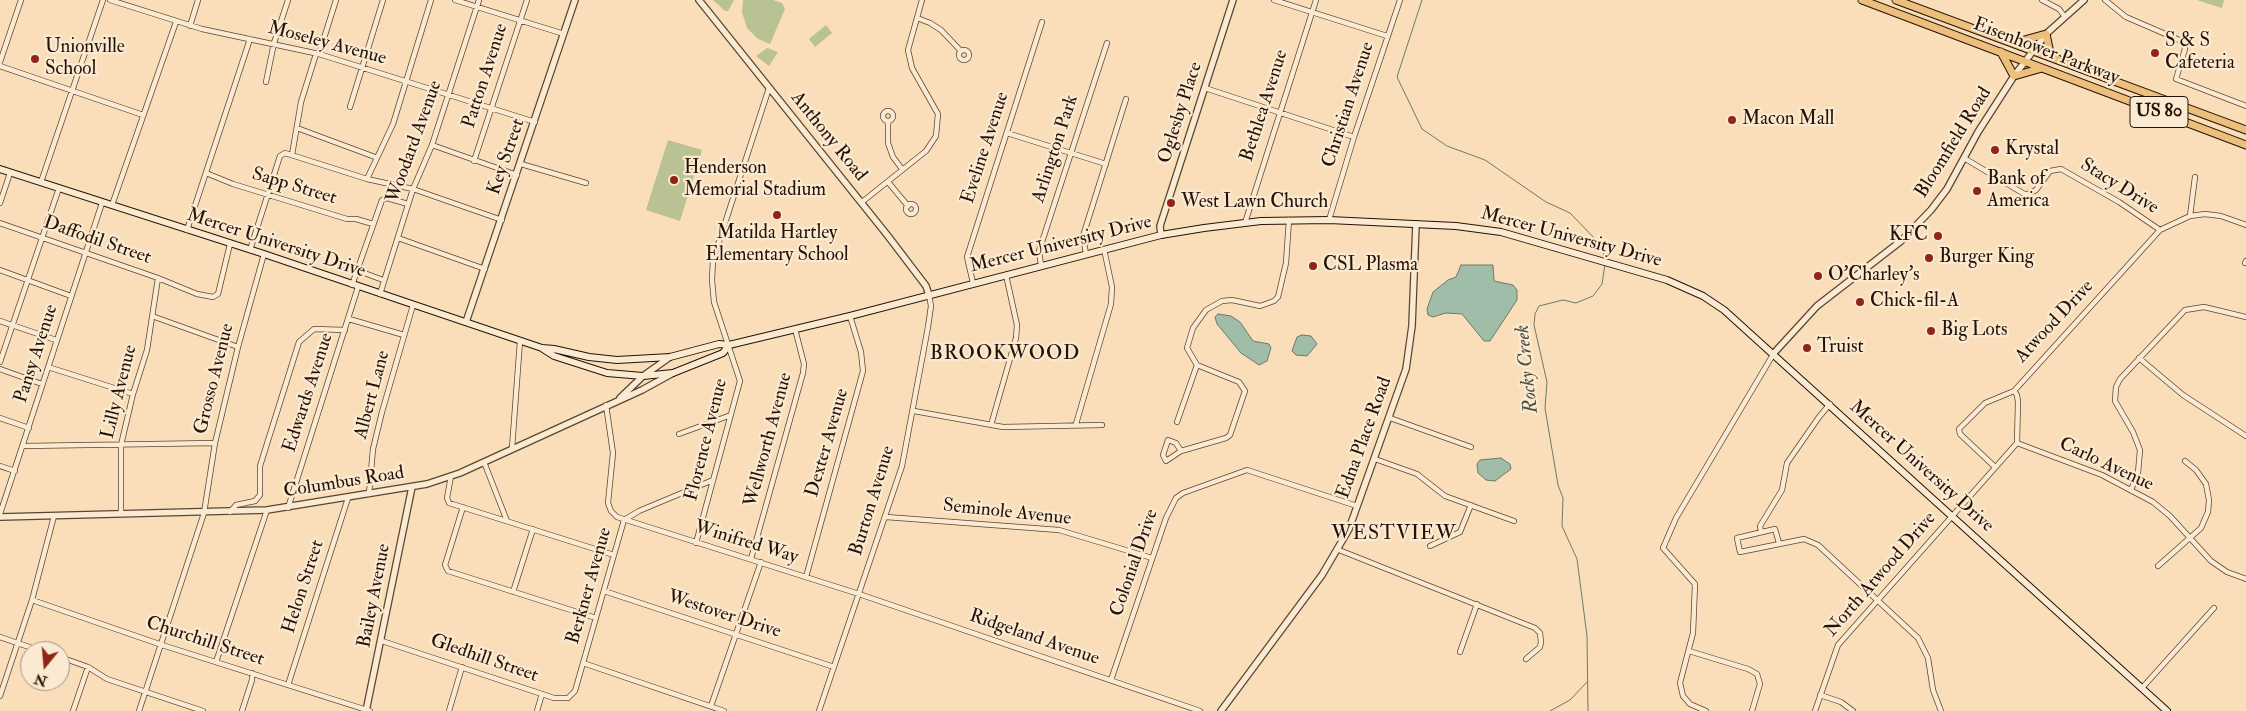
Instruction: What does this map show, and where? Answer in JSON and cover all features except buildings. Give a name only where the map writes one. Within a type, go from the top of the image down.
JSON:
[{"type":"main road","name":"Eisenhower Parkway","points":[[1862,0],[2246,145]]},
{"type":"main road","name":"Eisenhower Parkway","points":[[1896,0],[2246,130]]},
{"type":"main road","points":[[2006,40],[2021,41],[2046,34],[2050,53],[2062,63]]},
{"type":"main road","points":[[2001,52],[2014,76],[2042,68]]},
{"type":"main road","name":"Mercer University Drive","points":[[0,169],[264,254],[542,348],[608,360],[670,357],[718,344],[729,345],[850,316],[1161,235],[1245,223],[1289,220],[1329,220],[1488,229],[1628,267],[1667,280],[1703,296],[1734,317],[2167,711]]},
{"type":"main road","name":"Mercer University Drive","points":[[542,348],[554,356],[607,373],[643,376],[673,373],[723,353],[729,345]]},
{"type":"street","points":[[0,62],[21,0]]},
{"type":"street","points":[[41,182],[103,0]]},
{"type":"street","name":"Moseley Avenue","points":[[110,0],[190,26],[318,54],[535,122]]},
{"type":"street","points":[[127,6],[129,0]]},
{"type":"street","points":[[190,26],[198,0]]},
{"type":"street","points":[[266,82],[274,43],[288,0]]},
{"type":"street","points":[[292,155],[301,102],[336,0]]},
{"type":"street","points":[[350,106],[383,0]]},
{"type":"street","points":[[367,179],[393,124],[431,0]]},
{"type":"street","points":[[455,0],[564,34]]},
{"type":"street","name":"Woodard Avenue","points":[[380,294],[413,189],[432,145],[479,0]]},
{"type":"street","name":"Patton Avenue","points":[[474,161],[527,0]]},
{"type":"street","name":"Key Street","points":[[466,322],[575,0]]},
{"type":"street","name":"Anthony Road","points":[[700,0],[862,202],[926,286],[929,295]]},
{"type":"street","points":[[862,202],[926,151],[934,141],[938,129],[938,114],[935,105],[914,72],[908,58],[908,44],[922,0]]},
{"type":"street","name":"Oglesby Place","points":[[1161,235],[1160,226],[1233,0]]},
{"type":"street","points":[[1274,0],[1388,36]]},
{"type":"street","name":"Bethlea Avenue","points":[[1245,223],[1316,0]]},
{"type":"street","name":"Christian Avenue","points":[[1329,220],[1354,137],[1400,0]]},
{"type":"street","points":[[2042,0],[2058,9],[2065,17]]},
{"type":"street","name":"Bloomfield Road","points":[[1774,353],[1817,306],[1913,230],[1943,194],[2025,61],[2046,34],[2084,0]]},
{"type":"street","points":[[2105,0],[2126,17],[2184,42],[2185,49],[2176,79],[2246,106]]},
{"type":"street","points":[[917,18],[941,30],[961,51]]},
{"type":"street","points":[[112,205],[176,22]]},
{"type":"street","name":"Eveline Avenue","points":[[973,284],[967,257],[1042,22]]},
{"type":"street","points":[[187,230],[250,39]]},
{"type":"street","name":"Arlington Park","points":[[1041,265],[1039,252],[1107,43]]},
{"type":"street","points":[[0,66],[143,115]]},
{"type":"street","name":"Florence Avenue","points":[[696,543],[740,381],[714,302],[713,260],[769,88]]},
{"type":"street","points":[[1205,88],[1354,137]]},
{"type":"street","points":[[1086,254],[1082,239],[1126,99]]},
{"type":"street","points":[[888,121],[888,144],[893,157],[902,169]]},
{"type":"street","points":[[298,128],[376,157]]},
{"type":"street","points":[[1007,133],[1106,164]]},
{"type":"street","points":[[432,145],[517,175]]},
{"type":"street","points":[[250,250],[267,194],[282,154],[292,155],[367,179],[413,189],[502,220]]},
{"type":"street","name":"Stacy Drive","points":[[1964,158],[2026,195],[2036,190],[2050,171],[2061,169],[2119,202],[2160,230]]},
{"type":"street","points":[[521,164],[586,183]]},
{"type":"street","points":[[0,203],[10,172]]},
{"type":"street","name":"Sapp Street","points":[[206,173],[347,219],[356,219],[373,224]]},
{"type":"street","points":[[2190,216],[2195,177]]},
{"type":"street","points":[[888,182],[908,206]]},
{"type":"street","points":[[0,362],[40,238],[59,188]]},
{"type":"street","name":"Edwards Avenue","points":[[288,508],[309,437],[349,319],[357,270],[381,201],[385,198],[408,204]]},
{"type":"street","name":"Pansy Avenue","points":[[0,515],[102,202]]},
{"type":"street","name":"Atwood Drive","points":[[2017,442],[2018,402],[2014,391],[2160,230],[2190,216],[2221,216],[2246,225]]},
{"type":"street","points":[[1181,451],[1176,442],[1168,440],[1163,459],[1169,460],[1181,451],[1226,438],[1230,435],[1245,391],[1239,382],[1197,365],[1189,353],[1188,342],[1196,321],[1206,310],[1227,300],[1252,306],[1265,306],[1278,297],[1288,249],[1289,220]]},
{"type":"street","name":"Daffodil Street","points":[[0,223],[86,252],[202,295],[216,297],[230,244]]},
{"type":"street","name":"Edna Place Road","points":[[1221,711],[1339,550],[1357,506],[1390,418],[1408,356],[1416,224]]},
{"type":"street","points":[[398,238],[485,269]]},
{"type":"street","points":[[1076,424],[1111,304],[1112,287],[1104,249]]},
{"type":"street","name":"Grosso Avenue","points":[[139,711],[204,513],[215,443],[238,347],[264,254]]},
{"type":"street","points":[[343,265],[384,280]]},
{"type":"street","points":[[0,270],[71,296]]},
{"type":"street","points":[[991,425],[1016,338],[1017,325],[1006,275]]},
{"type":"street","name":"Lilly Avenue","points":[[121,514],[121,445],[133,394],[147,350],[158,278]]},
{"type":"street","name":"Burton Avenue","points":[[819,711],[902,466],[914,411],[931,306],[929,295]]},
{"type":"street","name":"Albert Lane","points":[[369,494],[373,449],[413,305]]},
{"type":"street","points":[[2130,490],[2140,466],[2140,450],[2133,432],[2118,406],[2115,392],[2120,379],[2185,310],[2204,307],[2246,317]]},
{"type":"street","points":[[152,316],[238,347]]},
{"type":"street","name":"Dexter Avenue","points":[[806,577],[864,370],[861,352],[850,316]]},
{"type":"street","points":[[349,319],[404,335]]},
{"type":"street","points":[[0,321],[56,340]]},
{"type":"street","points":[[230,512],[236,505],[255,501],[260,495],[262,460],[299,342],[314,329],[345,330]]},
{"type":"street","name":"Wellworth Avenue","points":[[751,559],[803,373],[804,364],[795,329]]},
{"type":"street","points":[[512,448],[520,341]]},
{"type":"street","points":[[1706,711],[1690,704],[1683,696],[1680,683],[1693,633],[1695,584],[1663,548],[1665,540],[1774,353]]},
{"type":"street","name":"Columbus Road","points":[[620,398],[643,376],[670,357]]},
{"type":"street","points":[[2139,358],[2183,395],[2246,436]]},
{"type":"street","points":[[1177,422],[1197,365]]},
{"type":"street","points":[[48,367],[133,394]]},
{"type":"street","points":[[0,370],[42,384]]},
{"type":"street","name":"Columbus Road","points":[[0,515],[54,516],[267,510],[412,487],[451,476],[484,462],[667,378],[673,373]]},
{"type":"street","points":[[1995,467],[1960,434],[1959,429],[1985,403],[2014,391]]},
{"type":"street","points":[[1761,532],[1760,526],[1782,490],[1787,463],[1830,404]]},
{"type":"street","name":"Berkner Avenue","points":[[574,693],[624,520],[614,515],[608,503],[613,452],[606,405]]},
{"type":"street","points":[[914,411],[1002,427],[1102,424]]},
{"type":"street","points":[[680,434],[732,415]]},
{"type":"street","points":[[0,418],[29,428]]},
{"type":"street","points":[[1390,418],[1471,447]]},
{"type":"street","points":[[1952,516],[2017,442]]},
{"type":"street","name":"Carlo Avenue","points":[[2017,442],[2096,473],[2159,506],[2218,566],[2246,578]]},
{"type":"street","points":[[24,446],[215,443]]},
{"type":"street","points":[[1376,458],[1417,474],[1440,493],[1514,521]]},
{"type":"street","points":[[2158,566],[2190,538],[2204,522],[2209,500],[2203,478],[2185,460]]},
{"type":"street","points":[[484,462],[507,521]]},
{"type":"street","points":[[0,466],[15,471]]},
{"type":"street","name":"Colonial Drive","points":[[1111,680],[1166,518],[1176,498],[1191,489],[1247,470],[1256,471],[1357,506]]},
{"type":"street","points":[[451,476],[447,500],[463,507],[614,555]]},
{"type":"street","points":[[624,520],[639,511],[713,480]]},
{"type":"street","name":"Bailey Avenue","points":[[367,711],[412,487]]},
{"type":"street","name":"Helon Street","points":[[288,685],[348,498]]},
{"type":"street","points":[[1430,546],[1460,532],[1471,505]]},
{"type":"street","points":[[463,507],[445,568],[450,572],[596,618]]},
{"type":"street","points":[[216,662],[267,510]]},
{"type":"street","points":[[0,696],[32,600],[54,516]]},
{"type":"street","name":"North Atwood Drive","points":[[1815,711],[1838,645],[1952,516]]},
{"type":"street","name":"Seminole Avenue","points":[[886,517],[1059,530],[1152,558]]},
{"type":"street","name":"Winifred Way","points":[[624,520],[859,594]]},
{"type":"street","points":[[513,592],[533,529]]},
{"type":"street","points":[[1779,543],[1776,529],[1737,538],[1740,552],[1804,539],[1818,545],[1910,629],[1924,647],[1933,690],[1941,711]]},
{"type":"street","points":[[1339,550],[1530,625],[1540,633],[1540,647],[1526,659]]},
{"type":"street","points":[[711,706],[761,562]]},
{"type":"street","name":"Westover Drive","points":[[604,591],[834,667]]},
{"type":"street","name":"Ridgeland Avenue","points":[[859,594],[1200,711]]},
{"type":"street","name":"Churchill Street","points":[[32,600],[162,645],[367,711]]},
{"type":"street","points":[[1460,652],[1477,604]]},
{"type":"street","points":[[2142,688],[2214,608]]},
{"type":"street","points":[[0,637],[18,643]]},
{"type":"street","name":"Gledhill Street","points":[[382,641],[564,700],[574,693]]},
{"type":"street","points":[[1689,652],[1726,662],[1757,674],[1760,684],[1752,711]]},
{"type":"street","points":[[70,661],[88,667],[107,679],[191,709],[203,711]]},
{"type":"street","points":[[583,663],[724,711]]},
{"type":"street","points":[[73,711],[88,667]]},
{"type":"street","points":[[449,711],[462,667]]},
{"type":"street","points":[[242,711],[252,680],[252,673]]},
{"type":"street","points":[[537,711],[542,694]]},
{"type":"street","points":[[1820,695],[1841,702],[1853,711]]},
{"type":"shaded area","points":[[713,0],[734,0],[728,11],[725,11]]},
{"type":"shaded area","points":[[743,0],[773,0],[782,3],[785,9],[770,44],[758,39],[747,28],[742,12]]},
{"type":"shaded area","points":[[2197,0],[2224,0],[2222,8]]},
{"type":"shaded area","points":[[826,25],[832,33],[815,47],[809,39]]},
{"type":"shaded area","points":[[767,48],[778,52],[769,66],[756,56]]},
{"type":"shaded area","name":"Henderson Memorial Stadium","points":[[668,140],[702,150],[680,221],[646,210]]},
{"type":"shaded area","points":[[1461,265],[1493,265],[1494,281],[1513,285],[1517,290],[1517,300],[1490,341],[1484,341],[1462,314],[1446,313],[1433,317],[1428,315],[1427,309],[1433,292],[1448,280],[1456,277]]},
{"type":"shaded area","points":[[1218,314],[1231,316],[1240,322],[1253,341],[1269,344],[1271,348],[1267,361],[1259,365],[1241,353],[1217,324],[1215,317]]},
{"type":"shaded area","points":[[1302,335],[1311,336],[1317,344],[1307,356],[1296,355],[1292,351],[1297,337]]},
{"type":"shaded area","points":[[1501,458],[1510,464],[1511,469],[1495,481],[1486,480],[1478,473],[1477,464],[1480,460]]},
{"type":"waterway","name":"Rocky Creek","points":[[1422,0],[1397,77],[1422,129],[1447,146],[1485,160],[1546,202],[1570,213],[1603,248],[1604,260]]},
{"type":"waterway","name":"Rocky Creek","points":[[1588,711],[1587,636],[1577,559],[1562,526],[1563,498],[1558,485],[1545,408],[1547,382],[1534,325],[1535,314],[1539,306],[1563,300],[1576,303],[1593,296],[1602,284],[1605,264]]},
{"type":"waterway","points":[[1550,711],[1570,700],[1587,682]]},
{"type":"place","name":"S & S Cafeteria","points":[[2155,53]]},
{"type":"place","name":"Unionville School","points":[[35,59]]},
{"type":"place","name":"Macon Mall","points":[[1732,120]]},
{"type":"place","name":"Krystal","points":[[1995,150]]},
{"type":"place","name":"Henderson Memorial Stadium","points":[[674,180]]},
{"type":"place","name":"Bank of America","points":[[1977,191]]},
{"type":"place","name":"West Lawn Church","points":[[1171,203]]},
{"type":"place","name":"Matilda Hartley Elementary School","points":[[777,215]]},
{"type":"place","name":"KFC","points":[[1938,236]]},
{"type":"place","name":"Burger King","points":[[1929,258]]},
{"type":"place","name":"CSL Plasma","points":[[1313,266]]},
{"type":"place","name":"O'Charley's","points":[[1818,276]]},
{"type":"place","name":"Chick-fil-A","points":[[1860,302]]},
{"type":"place","name":"Big Lots","points":[[1931,331]]},
{"type":"place","name":"Truist","points":[[1807,348]]},
{"type":"district","name":"BROOKWOOD","points":[[1005,355]]},
{"type":"district","name":"WESTVIEW","points":[[1394,535]]}]
